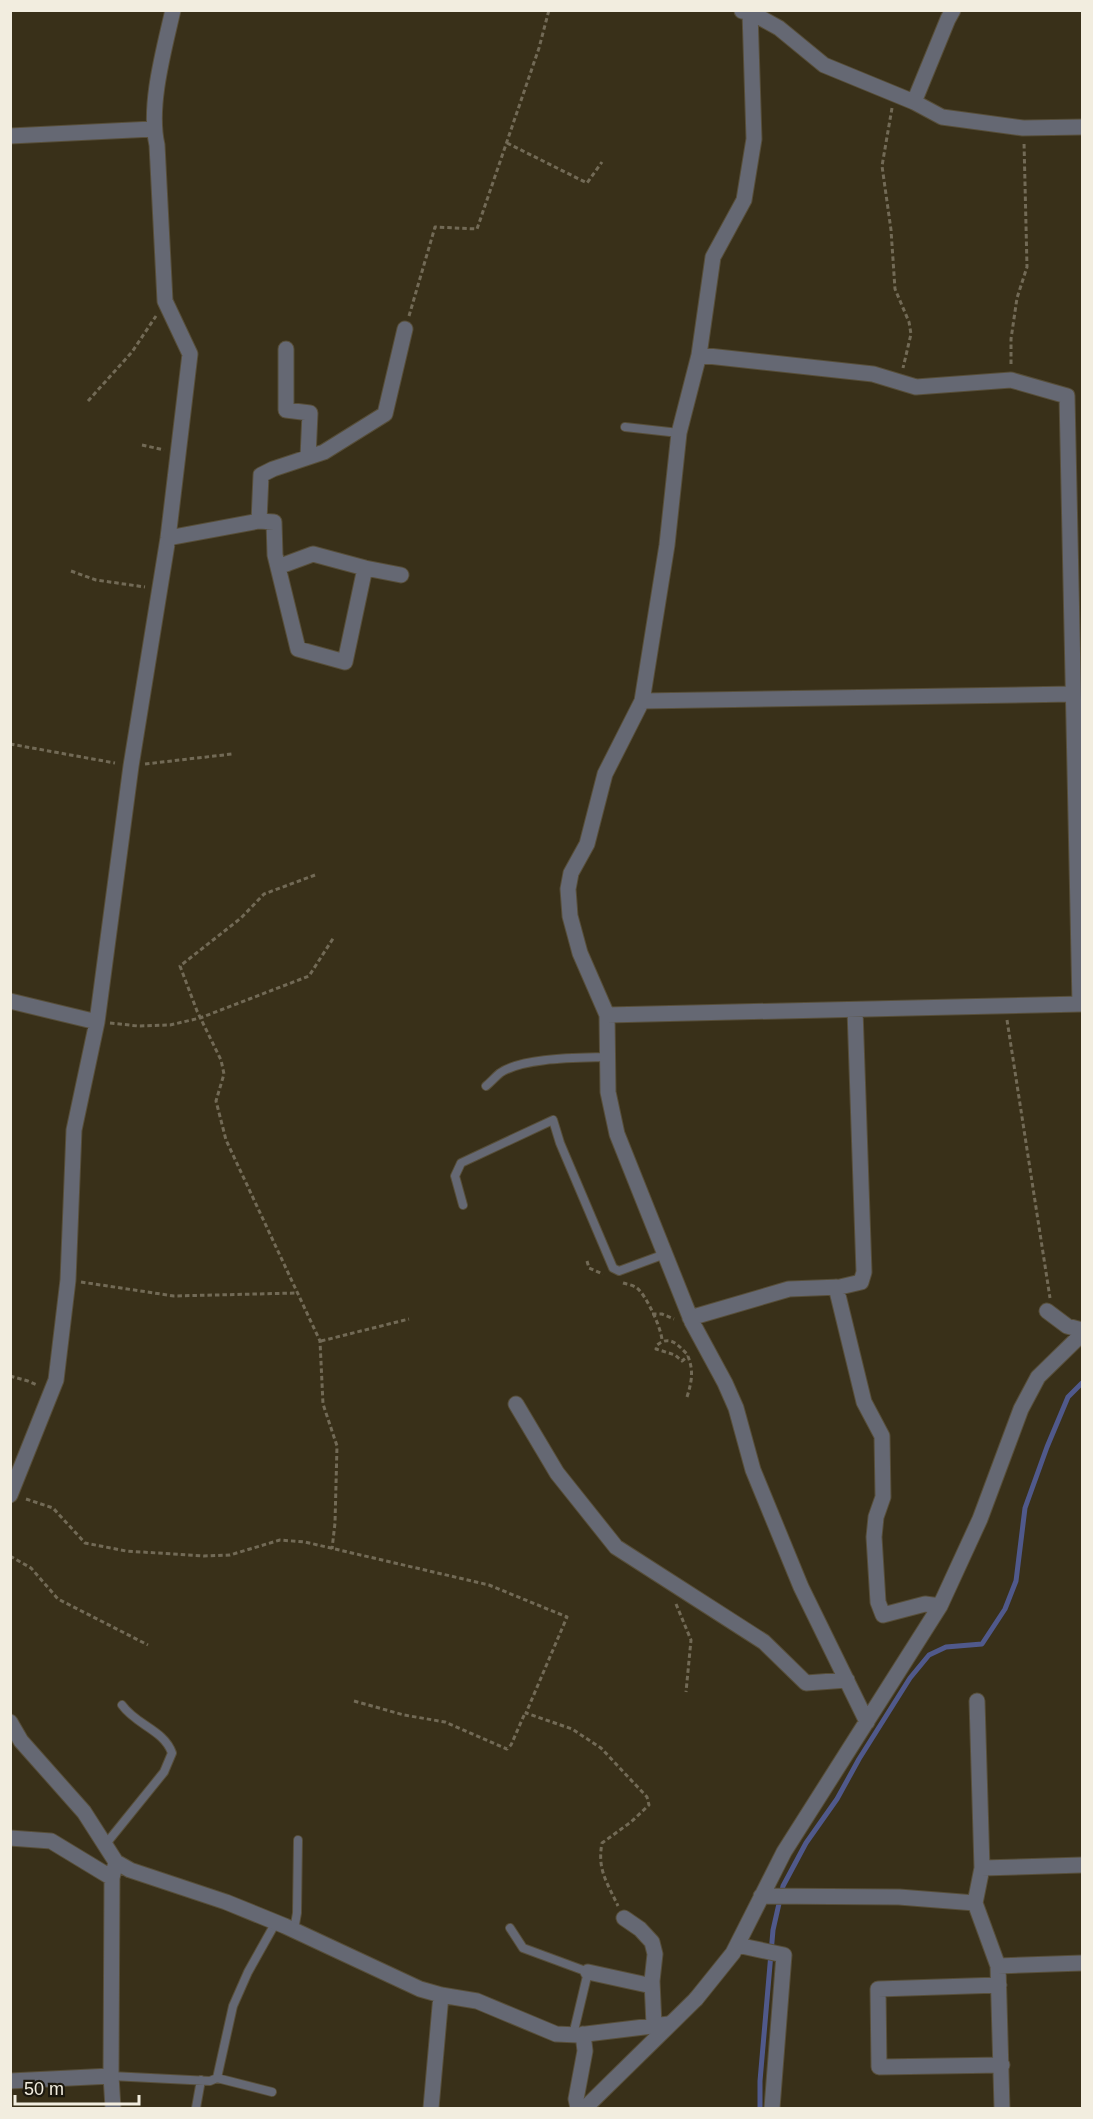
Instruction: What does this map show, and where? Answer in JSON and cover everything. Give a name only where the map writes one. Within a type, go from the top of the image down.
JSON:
[{"type":"street","points":[[15,1497],[56,1380],[68,1280],[74,1130],[97,1022],[131,766],[168,538],[190,354],[165,302],[157,145],[153,129],[161,61],[173,10]]},
{"type":"street","points":[[914,102],[948,19],[954,10]]},
{"type":"street","points":[[744,11],[779,28],[824,65],[914,102],[942,117],[1023,128],[1083,127]]},
{"type":"street","points":[[744,11],[754,139],[744,200],[713,257],[699,356],[679,433],[667,545],[642,701],[605,774],[587,844],[571,873],[568,889],[570,916],[580,953],[607,1016],[608,1092],[617,1134],[690,1318],[732,1400],[753,1470],[792,1566],[867,1722]]},
{"type":"street","points":[[10,136],[153,129]]},
{"type":"street","points":[[259,521],[261,476],[273,469],[324,452],[385,414],[405,329]]},
{"type":"street","points":[[286,349],[286,410],[310,413],[308,457]]},
{"type":"street","points":[[607,1016],[1081,1004],[1067,396],[1011,380],[916,387],[873,374],[699,356]]},
{"type":"street","points":[[168,538],[259,521],[274,522],[275,555],[298,649],[345,662],[366,568]]},
{"type":"street","points":[[278,567],[312,554],[401,575]]},
{"type":"street","points":[[642,701],[1073,694]]},
{"type":"street","points":[[10,1001],[97,1022]]},
{"type":"street","points":[[690,1318],[789,1289],[836,1287],[861,1282],[864,1272],[855,1010]]},
{"type":"street","points":[[836,1287],[864,1402],[882,1436],[883,1497],[876,1517],[874,1537],[878,1602],[884,1615],[925,1604],[940,1606]]},
{"type":"street","points":[[585,2109],[662,2024],[696,1999],[733,1953],[764,1896],[784,1852],[940,1606],[980,1519],[1027,1398],[1038,1377],[1083,1332],[1067,1326],[1050,1314]]},
{"type":"street","points":[[516,1404],[557,1473],[616,1547],[764,1642],[806,1683],[847,1680]]},
{"type":"street","points":[[977,1701],[982,1868],[975,1903],[998,1966],[1002,2109]]},
{"type":"street","points":[[10,1722],[21,1741],[84,1812],[116,1862],[130,1870],[226,1902],[276,1922],[420,1989],[477,2001],[556,2034],[578,2034],[662,2024]]},
{"type":"street","points":[[10,1838],[51,1841],[112,1878]]},
{"type":"street","points":[[113,2109],[111,2076],[112,1878],[116,1862]]},
{"type":"street","points":[[982,1868],[1083,1865]]},
{"type":"street","points":[[764,1896],[789,1898],[899,1897],[975,1903]]},
{"type":"street","points":[[624,1918],[640,1929],[652,1942],[655,1954],[652,1986],[662,2024]]},
{"type":"street","points":[[736,1945],[784,1955],[772,2109]]},
{"type":"street","points":[[998,1966],[1083,1963]]},
{"type":"street","points":[[588,1972],[652,1986]]},
{"type":"street","points":[[999,1985],[878,1989],[879,2067],[1002,2065]]},
{"type":"street","points":[[431,2109],[441,1995]]},
{"type":"street","points":[[578,2034],[585,2051],[576,2099],[578,2109]]},
{"type":"street","points":[[10,2081],[111,2076]]},
{"type":"lane","points":[[625,427],[679,433]]},
{"type":"lane","points":[[486,1086],[502,1072],[526,1063],[608,1057]]},
{"type":"lane","points":[[463,1204],[455,1176],[462,1163],[553,1120],[560,1143],[613,1268],[619,1271],[665,1254]]},
{"type":"lane","points":[[105,1845],[164,1772],[172,1753],[168,1742],[129,1715],[122,1705]]},
{"type":"lane","points":[[294,1930],[297,1913],[298,1840]]},
{"type":"lane","points":[[218,2078],[233,2006],[248,1972],[276,1922]]},
{"type":"lane","points":[[510,1928],[523,1948],[588,1972],[578,2034]]},
{"type":"lane","points":[[111,2076],[210,2081],[218,2078],[272,2092]]},
{"type":"lane","points":[[195,2109],[201,2080]]},
{"type":"path","points":[[405,329],[435,227],[477,229],[539,48],[549,10]]},
{"type":"path","points":[[895,94],[882,166],[891,231],[895,289],[909,322],[911,334],[900,382]]},
{"type":"path","points":[[1011,380],[1011,339],[1017,298],[1027,267],[1023,128]]},
{"type":"path","points":[[507,143],[587,183],[602,162]]},
{"type":"path","points":[[88,401],[132,352],[165,302]]},
{"type":"path","points":[[142,445],[178,453]]},
{"type":"path","points":[[71,571],[96,580],[160,589]]},
{"type":"path","points":[[10,744],[131,766],[232,754]]},
{"type":"path","points":[[315,875],[264,894],[241,918],[180,966],[200,1018],[221,1060],[224,1074],[216,1101],[226,1140],[320,1341],[323,1404],[337,1446],[332,1549]]},
{"type":"path","points":[[97,1022],[138,1026],[170,1025],[200,1018],[309,976],[334,937]]},
{"type":"path","points":[[1005,1006],[1050,1314]]},
{"type":"path","points":[[587,1261],[589,1268],[608,1276]]},
{"type":"path","points":[[68,1280],[174,1296],[297,1293]]},
{"type":"path","points":[[618,1281],[637,1288],[657,1323],[662,1334],[662,1341]]},
{"type":"path","points":[[320,1341],[409,1319]]},
{"type":"path","points":[[687,1356],[682,1361],[675,1355],[659,1352],[656,1349],[657,1345],[662,1341],[675,1341],[687,1356],[692,1367],[692,1382],[687,1398]]},
{"type":"path","points":[[10,1376],[28,1381],[51,1393]]},
{"type":"path","points":[[15,1497],[53,1508],[85,1543],[126,1551],[230,1556],[280,1540],[305,1542],[489,1586],[567,1617],[512,1745],[507,1749],[445,1722],[404,1715],[354,1701]]},
{"type":"path","points":[[10,1556],[31,1568],[58,1599],[148,1645]]},
{"type":"path","points":[[676,1584],[675,1601],[691,1640],[686,1692]]},
{"type":"path","points":[[526,1713],[572,1729],[601,1748],[647,1797],[649,1805],[631,1822],[602,1843],[599,1859],[605,1878],[624,1918]]},
{"type":"waterway","points":[[760,2108],[760,2081],[773,1930],[783,1886],[806,1843],[837,1799],[859,1759],[910,1678],[929,1655],[946,1647],[982,1644],[1005,1609],[1016,1581],[1025,1508],[1068,1397],[1082,1383]]}]
